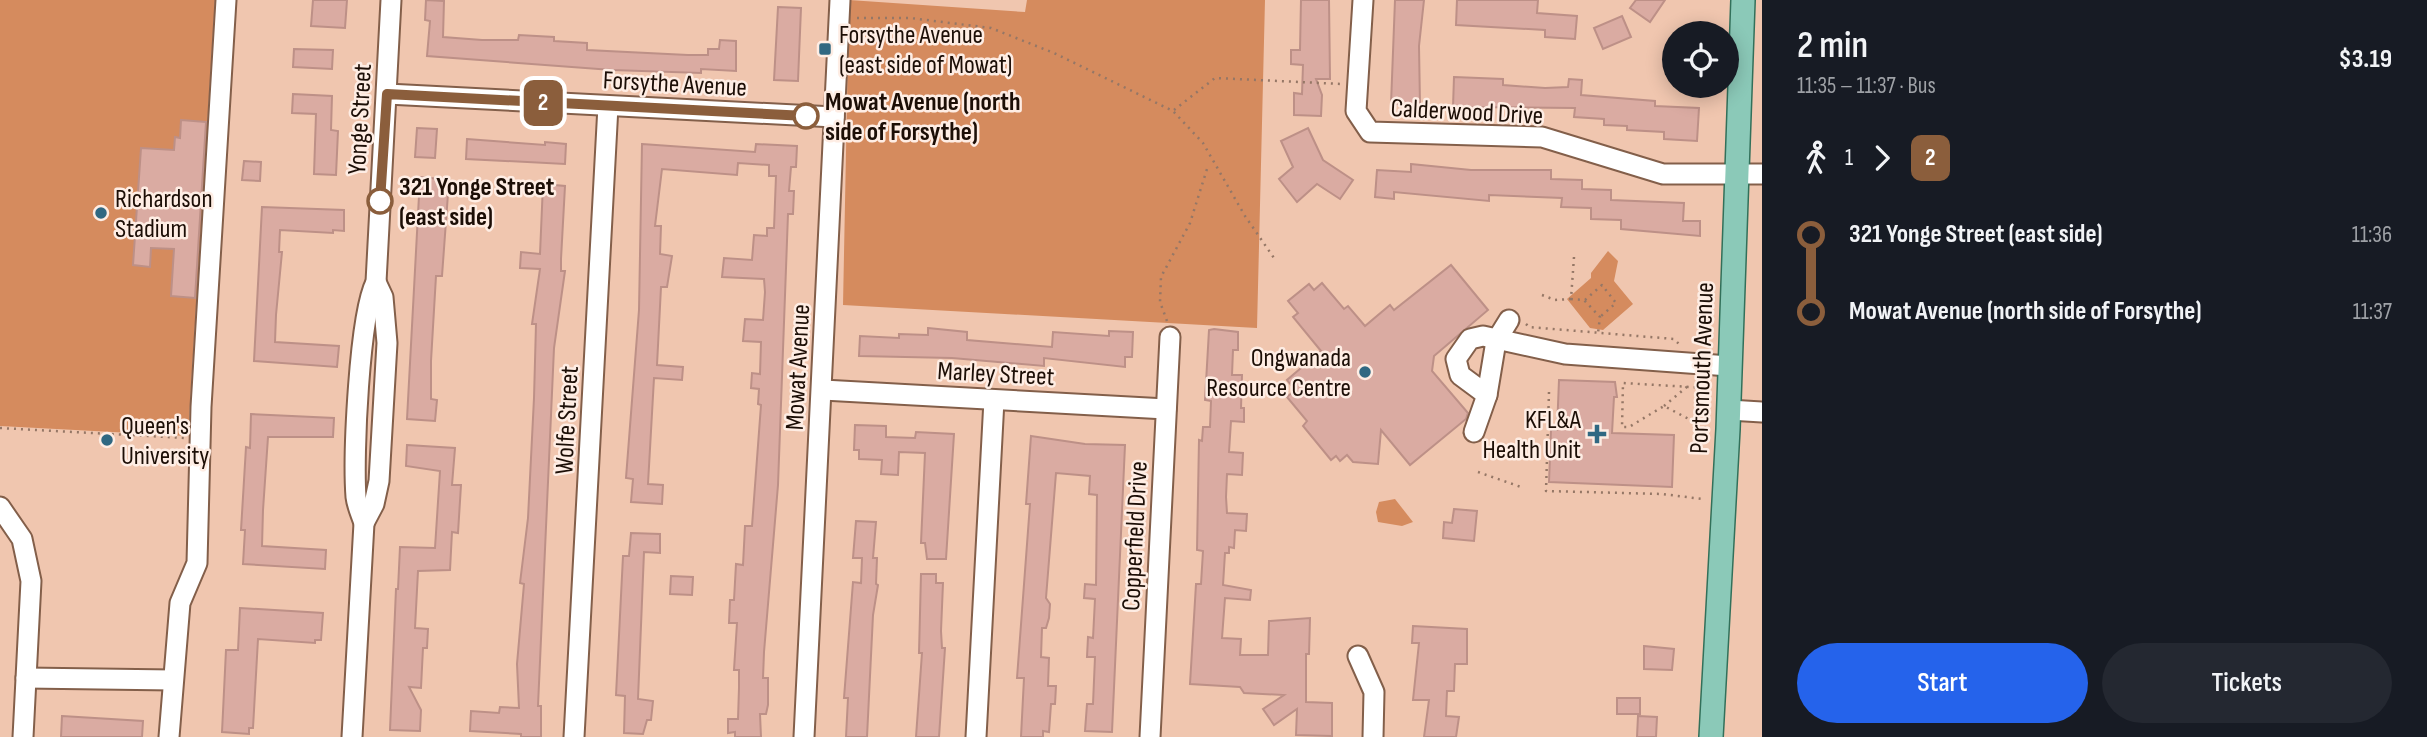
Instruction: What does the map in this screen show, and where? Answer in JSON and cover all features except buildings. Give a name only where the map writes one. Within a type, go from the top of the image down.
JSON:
[{"type":"main road","name":"Portsmouth Avenue","points":[[1711,737],[1729,410],[1743,0]]},
{"type":"street","points":[[169,737],[180,603],[197,563],[201,439],[226,0]]},
{"type":"street","name":"Yonge Street","points":[[352,737],[364,523],[357,500],[357,435],[366,309],[376,282],[391,0]]},
{"type":"street","name":"Calderwood Drive","points":[[1363,0],[1356,111],[1370,132],[1542,137],[1663,174],[1735,174]]},
{"type":"street","name":"Mowat Avenue","points":[[804,737],[840,9]]},
{"type":"street","name":"Forsythe Avenue","points":[[387,94],[834,117]]},
{"type":"street","name":"Wolfe Street","points":[[574,737],[608,106]]},
{"type":"street","points":[[1735,174],[1762,174]]},
{"type":"street","points":[[1474,432],[1487,395],[1496,341],[1516,320]]},
{"type":"street","name":"Copperfield Drive","points":[[1150,737],[1169,331]]},
{"type":"street","points":[[1487,395],[1460,375],[1456,359],[1470,340],[1483,336],[1565,354],[1729,366]]},
{"type":"street","name":"Marley Street","points":[[823,390],[1166,409]]},
{"type":"street","points":[[976,737],[994,400]]},
{"type":"street","points":[[1729,410],[1762,412]]},
{"type":"street","points":[[0,507],[13,522],[29,559],[31,601],[23,737]]},
{"type":"street","points":[[1358,656],[1374,692],[1373,737]]},
{"type":"street","points":[[26,678],[173,680]]},
{"type":"path","points":[[840,9],[991,28],[1054,53],[1173,110],[1203,143],[1245,216],[1274,258]]},
{"type":"path","points":[[1173,110],[1215,78],[1345,85]]},
{"type":"path","points":[[1169,331],[1160,302],[1161,277],[1190,223],[1207,169]]},
{"type":"path","points":[[1571,299],[1574,257]]},
{"type":"path","points":[[1584,300],[1602,285],[1616,303],[1600,317],[1598,332]]},
{"type":"path","points":[[1542,295],[1555,300],[1584,300],[1600,317]]},
{"type":"path","points":[[1516,320],[1529,327],[1674,339],[1688,355],[1688,363]]},
{"type":"path","points":[[1688,386],[1664,407],[1629,427],[1622,427],[1623,383],[1688,386],[1707,388]]},
{"type":"path","points":[[1549,392],[1546,491],[1662,494],[1702,499]]},
{"type":"path","points":[[1664,407],[1706,428]]},
{"type":"path","points":[[0,428],[201,439]]},
{"type":"path","points":[[1478,472],[1521,487]]},
{"type":"shaded area","name":"Richardson Stadium","points":[[0,0],[215,0],[188,436],[0,426]]},
{"type":"shaded area","points":[[849,0],[1025,12],[1027,0],[1265,0],[1257,328],[843,305]]},
{"type":"shaded area","points":[[1608,251],[1618,261],[1614,281],[1633,304],[1603,330],[1590,328],[1567,299],[1591,278],[1591,273]]},
{"type":"shaded area","points":[[1395,499],[1413,522],[1402,526],[1378,522],[1376,512],[1379,502]]},
{"type":"bus line","name":"2","points":[[380,201],[387,94],[806,116]]},
{"type":"place","name":"Forsythe Avenue (east side of Mowat)","points":[[825,49]]},
{"type":"place","name":"Mowat Avenue (north side of Forsythe)","points":[[806,116]]},
{"type":"place","name":"321 Yonge Street (east side)","points":[[380,201]]},
{"type":"place","name":"Richardson Stadium","points":[[101,213]]},
{"type":"place","name":"Ongwanada Resource Centre","points":[[1365,372]]},
{"type":"place","name":"KFL&A Health Unit","points":[[1597,434]]},
{"type":"place","name":"Queen's University","points":[[107,440]]}]
